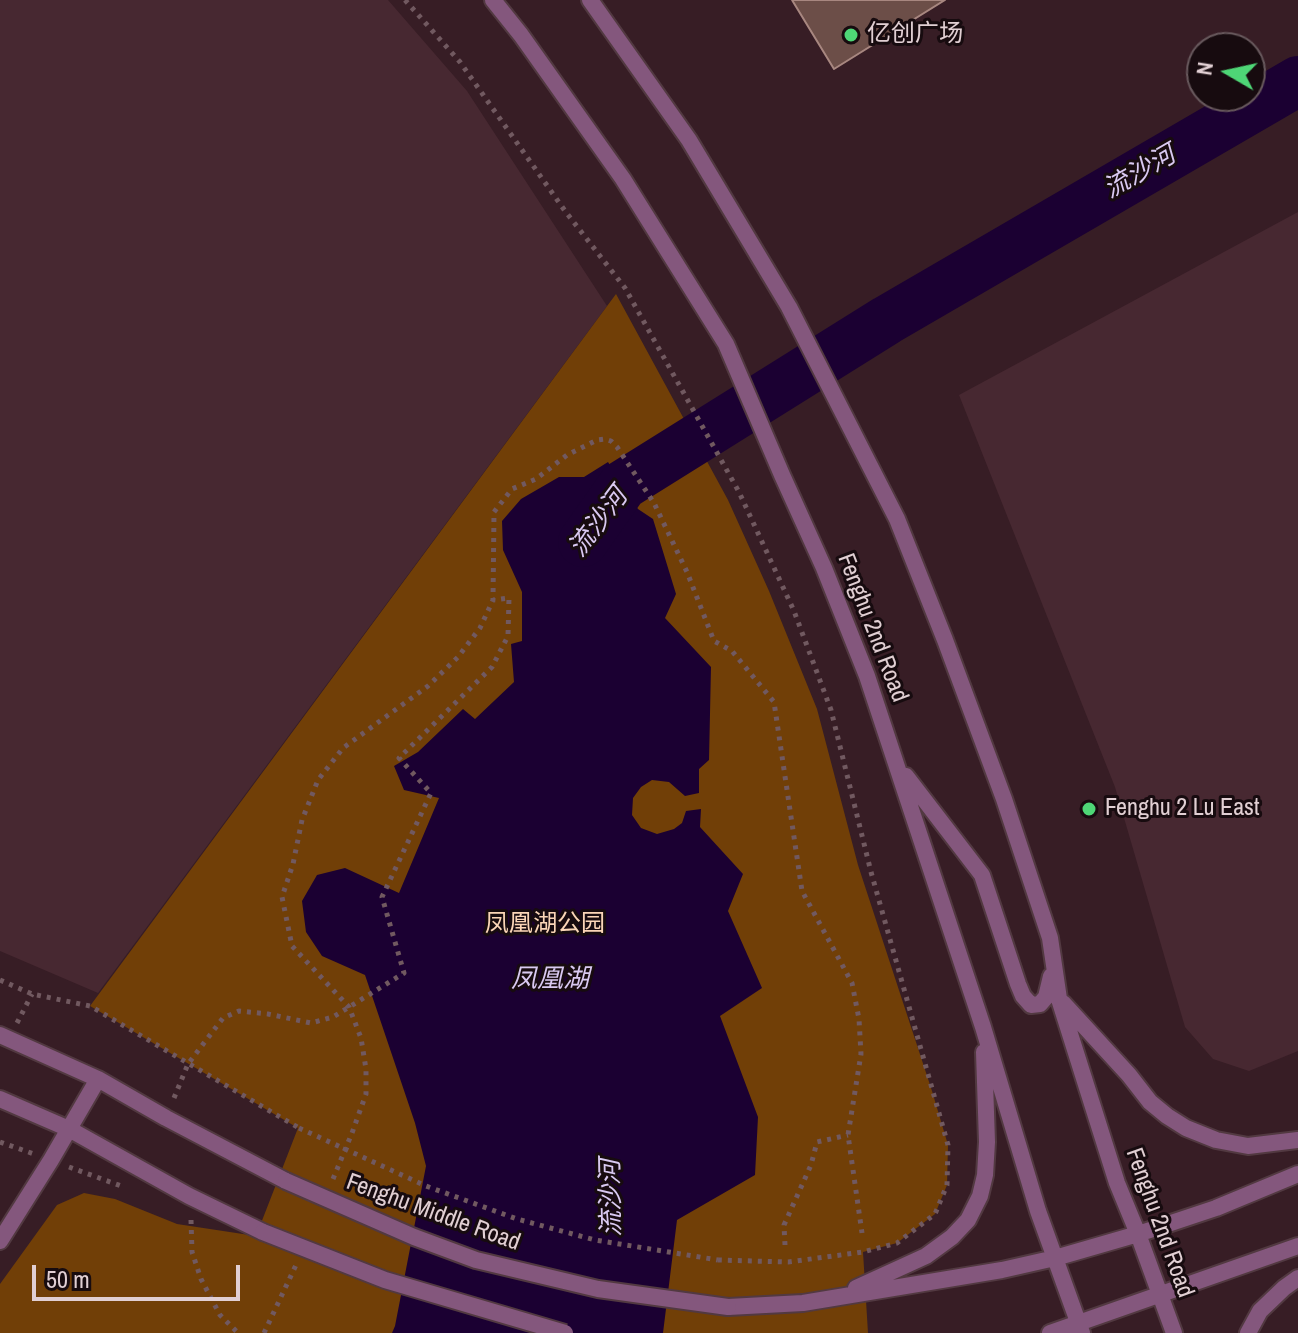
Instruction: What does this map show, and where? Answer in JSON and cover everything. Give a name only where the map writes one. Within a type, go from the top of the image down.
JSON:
[{"type":"street","name":"Fenghu 2nd Road","points":[[493,0],[623,179],[726,344],[824,568],[867,676],[983,1027],[1038,1211],[1080,1329]]},
{"type":"street","name":"Fenghu 2nd Road","points":[[590,0],[689,140],[789,307],[897,519],[1004,799],[1050,938],[1059,999],[1117,1183],[1174,1333]]},
{"type":"street","points":[[898,765],[982,875],[1018,984],[1031,1005],[1040,1004],[1046,997],[1051,981],[1050,938]]},
{"type":"street","points":[[1059,999],[1150,1102],[1186,1128],[1216,1140],[1248,1146],[1298,1140]]},
{"type":"street","points":[[836,1298],[926,1256],[952,1237],[968,1220],[980,1196],[985,1175],[987,1142],[983,1027]]},
{"type":"street","name":"Fenghu Middle Road","points":[[0,1035],[98,1079],[286,1181],[414,1237],[476,1260],[598,1289],[728,1307],[803,1303],[1002,1270],[1055,1258],[1216,1208],[1298,1174]]},
{"type":"street","points":[[0,1241],[98,1079]]},
{"type":"street","points":[[0,1099],[69,1129],[189,1196],[263,1232],[385,1280],[565,1333]]},
{"type":"street","points":[[1050,1333],[1080,1329],[1160,1295],[1298,1246]]},
{"type":"street","points":[[1248,1333],[1260,1311],[1298,1278]]},
{"type":"path","points":[[0,980],[32,994],[90,1006],[299,1128],[426,1186],[517,1219],[595,1240],[718,1260],[788,1262],[863,1252],[897,1243],[935,1214],[947,1185],[948,1145],[871,872],[831,710],[794,611],[739,492],[625,288],[565,211],[460,62],[405,0]]},
{"type":"path","points":[[329,1187],[366,1094],[366,1069],[361,1038],[349,1007],[292,946],[282,897],[302,820],[318,780],[343,748],[428,686],[458,657],[480,628],[493,600],[494,512],[512,489],[536,479],[567,455],[597,440],[611,441],[654,503],[687,572],[714,641],[732,651],[774,702],[802,891],[852,983],[859,1019],[861,1054],[848,1135],[862,1233]]},
{"type":"path","points":[[188,1064],[223,1018],[239,1011],[311,1023],[333,1017],[404,973],[382,897],[431,793],[399,758],[492,667],[508,636],[509,598],[493,600]]},
{"type":"path","points":[[785,1245],[784,1225],[811,1165],[817,1142],[848,1135]]},
{"type":"path","points":[[0,1142],[135,1191]]},
{"type":"path","points":[[191,1215],[192,1252],[201,1279],[220,1315],[238,1333]]},
{"type":"path","points":[[264,1333],[301,1254]]},
{"type":"shaded area","points":[[0,0],[388,0],[467,91],[607,306],[98,993],[0,951]]},
{"type":"shaded area","points":[[1298,212],[1298,1051],[1249,1071],[1213,1059],[1185,1027],[1115,787],[959,395]]},
{"type":"green space","name":"凤凰湖公园","points":[[616,294],[728,500],[817,709],[858,865],[948,1145],[947,1185],[935,1214],[897,1243],[863,1252],[868,1333],[0,1333],[0,1284],[57,1205],[84,1193],[115,1199],[177,1224],[256,1236],[298,1128],[90,1006]]},
{"type":"water","name":"凤凰湖","points":[[608,462],[638,509],[653,519],[676,594],[665,618],[711,667],[709,760],[699,769],[699,793],[685,796],[669,782],[652,780],[641,787],[633,798],[632,815],[641,828],[657,834],[682,823],[686,811],[701,809],[700,827],[743,874],[728,911],[762,988],[720,1016],[758,1117],[755,1175],[677,1220],[663,1333],[392,1333],[426,1166],[415,1123],[365,975],[322,956],[306,932],[302,901],[317,875],[345,868],[399,893],[439,798],[404,790],[394,766],[418,752],[463,709],[475,719],[514,682],[511,644],[522,641],[522,592],[503,550],[502,521],[521,499],[559,477],[584,477]]},
{"type":"building","name":"亿创广场","points":[[792,0],[945,0],[834,69]]},
{"type":"waterway","name":"流沙河","points":[[583,542],[623,485],[887,320],[1298,81]]},
{"type":"place","name":"亿创广场","points":[[851,35]]},
{"type":"place","name":"Fenghu 2 Lu East","points":[[1089,809]]}]
